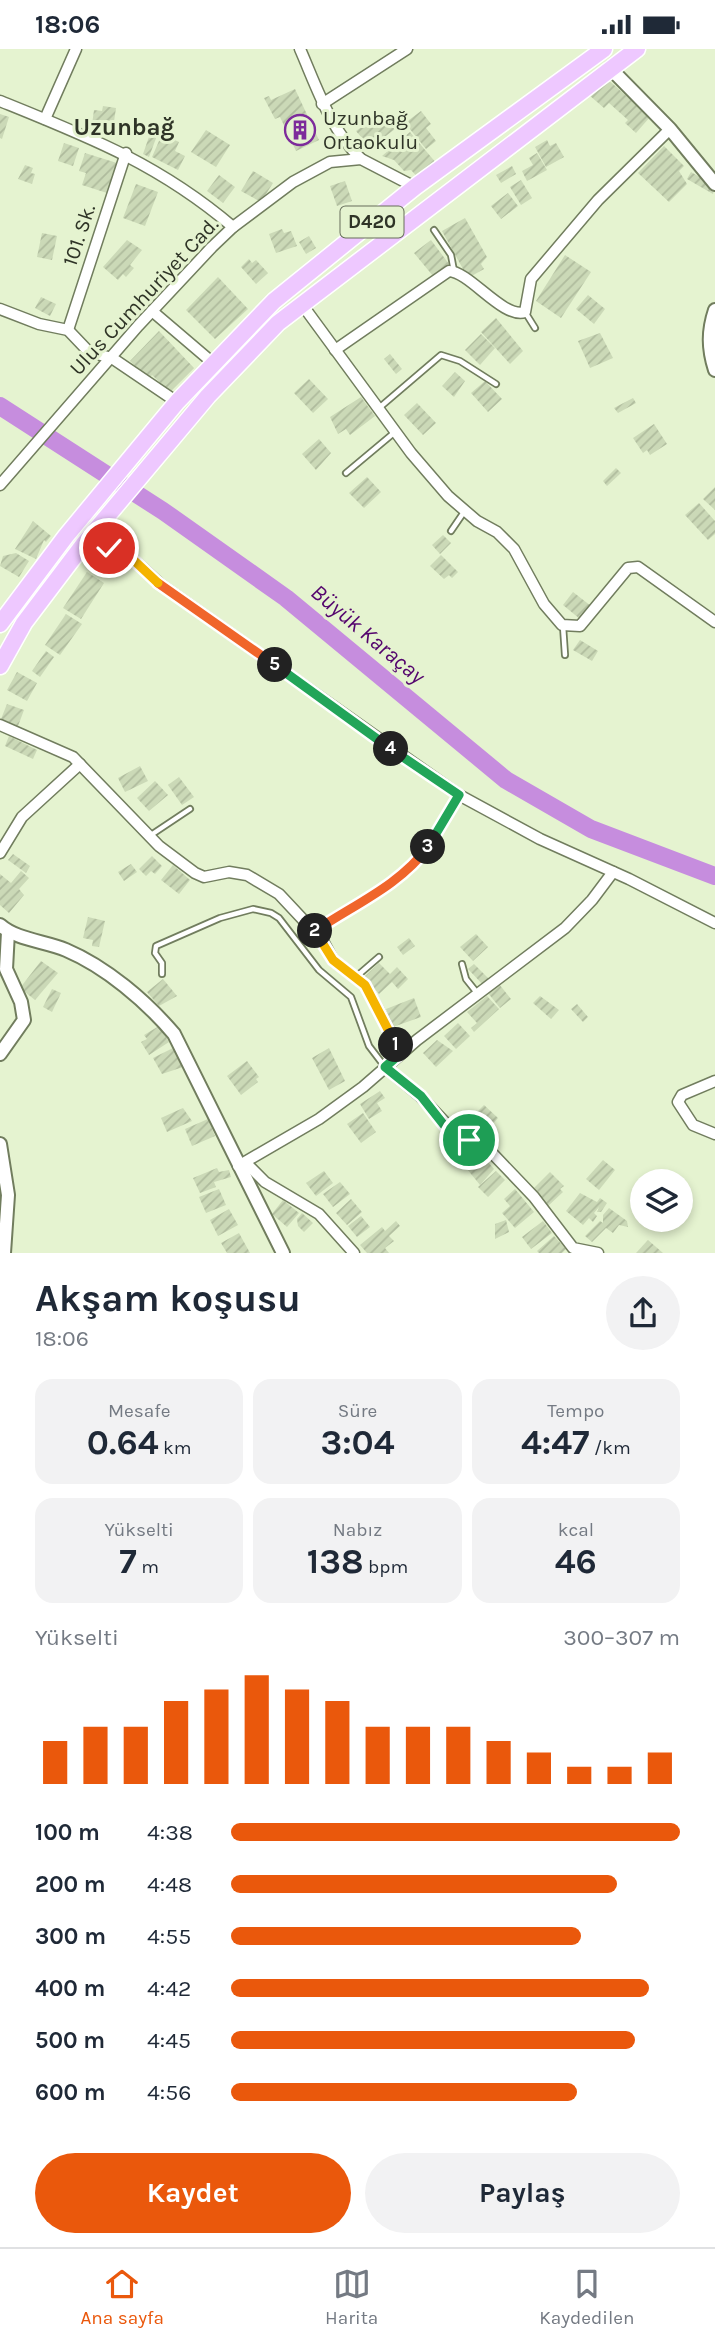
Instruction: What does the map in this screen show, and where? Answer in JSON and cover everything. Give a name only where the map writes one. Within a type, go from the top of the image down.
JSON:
[{"type":"highway","name":"D420","points":[[0,624],[66,536],[177,402],[274,301],[415,187],[604,49]]},
{"type":"highway","points":[[0,666],[24,623],[83,545],[181,427],[253,348],[301,303],[637,49]]},
{"type":"street","points":[[45,119],[76,49]]},
{"type":"street","points":[[300,49],[323,104],[341,136],[361,159],[415,187]]},
{"type":"street","points":[[323,104],[407,49]]},
{"type":"street","points":[[610,68],[670,129],[715,184]]},
{"type":"street","points":[[0,101],[126,153],[175,182],[233,227]]},
{"type":"street","points":[[335,350],[406,298],[449,271],[454,271],[513,311],[525,312],[531,279],[603,194],[670,129]]},
{"type":"street","name":"101. Sk.","points":[[68,330],[126,153]]},
{"type":"street","name":"Ulus Cumhuriyet Cad.","points":[[2,479],[24,458],[152,311],[233,227],[293,183],[330,162],[361,159]]},
{"type":"street","points":[[301,303],[396,431],[464,512],[506,540],[544,604],[562,625],[580,626],[628,568],[638,567],[715,622]]},
{"type":"street","points":[[0,309],[38,324],[68,330],[89,352],[112,358],[177,402]]},
{"type":"street","points":[[715,310],[709,328],[710,355],[715,370]]},
{"type":"street","points":[[152,311],[212,363]]},
{"type":"street","points":[[109,548],[124,551],[160,584],[459,795],[528,833],[715,923]]},
{"type":"street","points":[[0,725],[65,752],[150,836],[185,866],[204,877],[229,872],[254,878],[279,894],[314,931],[333,960],[356,976],[368,991],[401,1053]]},
{"type":"street","points":[[0,853],[22,817],[80,764]]},
{"type":"street","points":[[242,1165],[341,1104],[401,1053],[479,995],[510,967],[565,928],[613,872]]},
{"type":"street","points":[[0,1054],[24,1020],[21,1002],[6,969],[4,928],[69,951],[97,967],[154,1011],[174,1034],[242,1165],[283,1253]]},
{"type":"street","points":[[385,1067],[421,1096],[456,1134],[491,1152],[534,1197],[570,1251],[598,1253]]},
{"type":"street","points":[[715,1081],[682,1095],[678,1102],[693,1125],[715,1134]]},
{"type":"street","points":[[0,1144],[8,1195],[4,1253]]},
{"type":"street","points":[[242,1165],[319,1214],[354,1253]]},
{"type":"lane","points":[[434,230],[451,255],[454,271]]},
{"type":"lane","points":[[525,312],[535,328]]},
{"type":"lane","points":[[379,408],[440,355],[455,359],[496,384]]},
{"type":"lane","points":[[346,473],[396,431]]},
{"type":"lane","points":[[451,531],[464,512]]},
{"type":"lane","points":[[562,625],[565,655]]},
{"type":"lane","points":[[150,836],[190,809]]},
{"type":"lane","points":[[163,974],[162,963],[154,949],[156,946],[220,918],[253,909],[271,913],[279,918],[319,969],[351,997],[369,1046],[385,1067]]},
{"type":"lane","points":[[356,976],[379,957]]},
{"type":"lane","points":[[462,964],[466,979],[479,995]]},
{"type":"path","points":[[314,931],[390,885],[416,863],[459,795]]},
{"type":"building","points":[[605,77],[650,117],[636,133],[625,123],[628,120],[609,103],[604,108],[589,95]]},
{"type":"building","name":"Uzunbağ Ortaokulu","points":[[295,89],[319,140],[296,151],[280,117],[275,119],[264,98],[269,96],[271,100]]},
{"type":"building","points":[[103,106],[116,108],[112,135],[91,132],[94,110],[102,111]]},
{"type":"building","points":[[421,111],[431,124],[426,128],[436,141],[426,149],[405,123]]},
{"type":"building","points":[[382,112],[395,129],[370,148],[356,131]]},
{"type":"building","points":[[0,114],[9,117],[2,139],[0,138]]},
{"type":"building","points":[[206,130],[230,145],[216,167],[191,152]]},
{"type":"building","points":[[151,131],[158,133],[149,157],[143,154]]},
{"type":"building","points":[[410,132],[437,164],[421,181],[411,170],[404,171],[394,160],[382,156]]},
{"type":"building","points":[[162,134],[179,142],[175,151],[185,156],[178,170],[152,157]]},
{"type":"building","points":[[547,140],[550,146],[556,143],[564,157],[546,167],[535,147]]},
{"type":"building","points":[[64,143],[79,148],[73,166],[58,161]]},
{"type":"building","points":[[664,146],[684,166],[679,171],[687,184],[669,202],[638,173]]},
{"type":"building","points":[[85,153],[117,163],[107,193],[82,185],[86,173],[79,171]]},
{"type":"building","points":[[537,153],[547,170],[527,181],[522,171],[533,165],[529,158]]},
{"type":"building","points":[[25,165],[33,168],[31,173],[35,174],[32,184],[18,179]]},
{"type":"building","points":[[512,166],[516,174],[501,183],[496,175]]},
{"type":"building","points":[[253,171],[273,183],[261,202],[241,191]]},
{"type":"building","points":[[691,172],[715,186],[713,194],[687,179]]},
{"type":"building","points":[[219,175],[235,187],[223,203],[207,191]]},
{"type":"building","points":[[521,180],[532,198],[521,205],[510,187]]},
{"type":"building","points":[[345,181],[352,201],[337,206],[330,186]]},
{"type":"building","points":[[136,184],[158,192],[145,226],[123,218]]},
{"type":"building","points":[[508,193],[518,206],[501,219],[491,206]]},
{"type":"building","points":[[465,218],[487,257],[481,264],[484,269],[468,278],[442,231]]},
{"type":"building","points":[[282,229],[284,233],[291,231],[297,246],[276,253],[269,234]]},
{"type":"building","points":[[42,233],[57,236],[52,260],[37,257]]},
{"type":"building","points":[[309,236],[316,248],[306,254],[299,242]]},
{"type":"building","points":[[127,240],[142,250],[130,265],[134,268],[126,277],[123,274],[118,280],[103,267]]},
{"type":"building","points":[[431,240],[449,264],[433,276],[414,253]]},
{"type":"building","points":[[565,255],[591,272],[561,318],[536,301]]},
{"type":"building","points":[[249,259],[252,263],[256,260],[268,273],[256,284],[241,267]]},
{"type":"building","points":[[218,277],[248,309],[215,339],[186,310]]},
{"type":"building","points":[[588,295],[605,309],[594,324],[576,309]]},
{"type":"building","points":[[41,297],[56,304],[50,316],[35,308]]},
{"type":"building","points":[[496,318],[523,351],[510,364],[481,332]]},
{"type":"building","points":[[159,331],[194,368],[170,392],[152,375],[149,379],[130,361]]},
{"type":"building","points":[[600,333],[613,358],[590,368],[578,341]]},
{"type":"building","points":[[481,334],[495,348],[480,365],[465,350]]},
{"type":"building","points":[[390,354],[402,369],[396,374],[384,359]]},
{"type":"building","points":[[455,372],[465,381],[454,397],[442,386]]},
{"type":"building","points":[[309,379],[328,399],[313,413],[294,393]]},
{"type":"building","points":[[485,381],[502,399],[488,412],[471,393]]},
{"type":"building","points":[[361,397],[375,416],[350,435],[346,429],[338,434],[330,417]]},
{"type":"building","points":[[633,398],[636,403],[618,413],[614,408]]},
{"type":"building","points":[[417,403],[436,423],[423,435],[404,415]]},
{"type":"building","points":[[654,424],[667,444],[650,455],[647,450],[643,453],[633,438]]},
{"type":"building","points":[[319,439],[331,453],[316,470],[302,454]]},
{"type":"building","points":[[616,468],[621,473],[607,486],[603,481]]},
{"type":"building","points":[[367,477],[381,492],[364,508],[349,493]]},
{"type":"building","points":[[715,487],[715,510],[703,499]]},
{"type":"building","points":[[699,503],[715,521],[715,534],[708,540],[685,515]]},
{"type":"building","points":[[33,521],[51,536],[46,542],[44,540],[36,559],[15,549]]},
{"type":"building","points":[[443,535],[451,543],[440,554],[432,545]]},
{"type":"building","points":[[16,553],[29,561],[19,577],[0,566],[3,556]]},
{"type":"building","points":[[441,555],[458,572],[452,578],[449,575],[444,579],[430,566]]},
{"type":"building","points":[[87,572],[104,583],[81,619],[63,608]]},
{"type":"building","points":[[573,592],[591,606],[580,619],[563,605]]},
{"type":"building","points":[[66,614],[82,624],[60,655],[45,645]]},
{"type":"building","points":[[580,640],[598,651],[592,661],[573,650]]},
{"type":"building","points":[[46,651],[54,657],[40,677],[32,671]]},
{"type":"building","points":[[17,672],[37,683],[27,701],[7,690]]},
{"type":"building","points":[[7,704],[24,710],[18,726],[1,719]]},
{"type":"building","points":[[9,736],[37,750],[33,759],[5,746]]},
{"type":"building","points":[[140,766],[148,781],[125,792],[118,778]]},
{"type":"building","points":[[179,777],[194,797],[182,805],[168,785]]},
{"type":"building","points":[[155,781],[168,795],[149,811],[137,798]]},
{"type":"building","points":[[13,854],[30,866],[26,873],[8,860]]},
{"type":"building","points":[[152,856],[162,866],[155,874],[151,871],[146,876],[139,869]]},
{"type":"building","points":[[131,864],[137,872],[124,881],[118,872]]},
{"type":"building","points":[[173,865],[190,880],[179,894],[161,880]]},
{"type":"building","points":[[21,871],[29,878],[19,889],[24,895],[9,913],[0,905],[0,874],[11,883]]},
{"type":"building","points":[[88,917],[105,921],[99,947],[92,946],[93,940],[83,938]]},
{"type":"building","points":[[476,934],[488,947],[473,961],[460,947]]},
{"type":"building","points":[[409,938],[415,946],[403,955],[397,947]]},
{"type":"building","points":[[41,961],[58,973],[35,1000],[20,988]]},
{"type":"building","points":[[379,963],[390,974],[397,967],[408,979],[398,989],[392,982],[379,994],[364,977]]},
{"type":"building","points":[[474,964],[491,981],[485,987],[468,969]]},
{"type":"building","points":[[163,979],[177,996],[159,1006],[147,992]]},
{"type":"building","points":[[499,984],[511,999],[500,1008],[488,993]]},
{"type":"building","points":[[52,989],[61,993],[52,1012],[43,1007]]},
{"type":"building","points":[[487,996],[499,1009],[474,1032],[471,1028],[477,1023],[467,1012]]},
{"type":"building","points":[[540,996],[559,1010],[551,1019],[533,1003]]},
{"type":"building","points":[[414,998],[421,1017],[393,1027],[386,1009]]},
{"type":"building","points":[[577,1004],[588,1017],[583,1022],[571,1009]]},
{"type":"building","points":[[458,1023],[470,1036],[456,1049],[444,1036]]},
{"type":"building","points":[[159,1026],[169,1042],[149,1055],[141,1042],[147,1039],[144,1035]]},
{"type":"building","points":[[437,1040],[453,1051],[436,1067],[423,1053]]},
{"type":"building","points":[[173,1048],[183,1067],[162,1074],[153,1058]]},
{"type":"building","points":[[329,1048],[345,1081],[329,1090],[312,1058]]},
{"type":"building","points":[[247,1061],[259,1077],[256,1079],[258,1082],[241,1095],[227,1076]]},
{"type":"building","points":[[380,1091],[385,1098],[377,1103],[382,1111],[369,1119],[360,1104]]},
{"type":"building","points":[[484,1105],[498,1118],[483,1135],[471,1124],[474,1120],[471,1118]]},
{"type":"building","points":[[183,1108],[192,1121],[167,1132],[161,1118]]},
{"type":"building","points":[[363,1113],[376,1132],[361,1143],[347,1124]]},
{"type":"building","points":[[208,1119],[215,1136],[192,1146],[185,1129]]},
{"type":"building","points":[[481,1154],[494,1169],[480,1185],[467,1169]]},
{"type":"building","points":[[603,1160],[615,1170],[599,1190],[586,1179]]},
{"type":"building","points":[[217,1168],[219,1172],[229,1170],[231,1177],[214,1182],[216,1187],[200,1193],[193,1178]]},
{"type":"building","points":[[324,1171],[333,1183],[316,1196],[306,1183]]},
{"type":"building","points":[[496,1171],[505,1180],[488,1197],[478,1187]]},
{"type":"building","points":[[550,1172],[564,1186],[560,1189],[563,1192],[547,1207],[531,1191]]},
{"type":"building","points":[[340,1182],[350,1194],[333,1207],[323,1194]]},
{"type":"building","points":[[219,1189],[226,1205],[206,1213],[199,1197]]},
{"type":"building","points":[[515,1189],[534,1212],[515,1228],[502,1213],[510,1206],[504,1199]]},
{"type":"building","points":[[580,1193],[597,1202],[600,1198],[607,1203],[601,1212],[597,1212],[599,1207],[594,1213],[597,1216],[593,1222],[589,1218],[583,1225],[566,1211]]},
{"type":"building","points":[[351,1199],[362,1212],[347,1225],[336,1213]]},
{"type":"building","points":[[283,1200],[299,1213],[287,1227],[272,1214]]},
{"type":"building","points":[[609,1208],[627,1221],[628,1227],[619,1225],[613,1233],[606,1228],[592,1242],[585,1236],[600,1221],[603,1223],[603,1215]]},
{"type":"building","points":[[229,1209],[238,1225],[218,1236],[210,1220]]},
{"type":"building","points":[[302,1213],[313,1223],[304,1232],[298,1226],[297,1219]]},
{"type":"building","points":[[361,1216],[370,1227],[357,1237],[348,1226]]},
{"type":"building","points":[[506,1220],[509,1232],[495,1239],[495,1224]]},
{"type":"building","points":[[396,1221],[400,1226],[389,1236],[394,1241],[385,1248],[389,1253],[367,1253],[360,1245],[382,1227],[385,1231]]},
{"type":"building","points":[[543,1221],[552,1233],[531,1249],[522,1237]]},
{"type":"building","points":[[239,1233],[250,1253],[227,1253],[221,1243]]},
{"type":"building","points":[[554,1236],[566,1249],[562,1253],[537,1251]]},
{"type":"building","points":[[648,1240],[663,1253],[636,1253]]},
{"type":"waterway","name":"Büyük Karaçay","points":[[0,406],[163,511],[286,598],[506,780],[591,829],[715,876]]},
{"type":"place","name":"Uzunbağ Ortaokulu","points":[[300,130]]},
{"type":"district","name":"Uzunbağ","points":[[124,127]]},
{"type":"route","points":[[109,548],[124,551],[160,584],[459,795],[416,863],[390,885],[314,931],[333,960],[365,985],[380,1012],[401,1053],[385,1067],[421,1096],[444,1125],[469,1140]]}]
